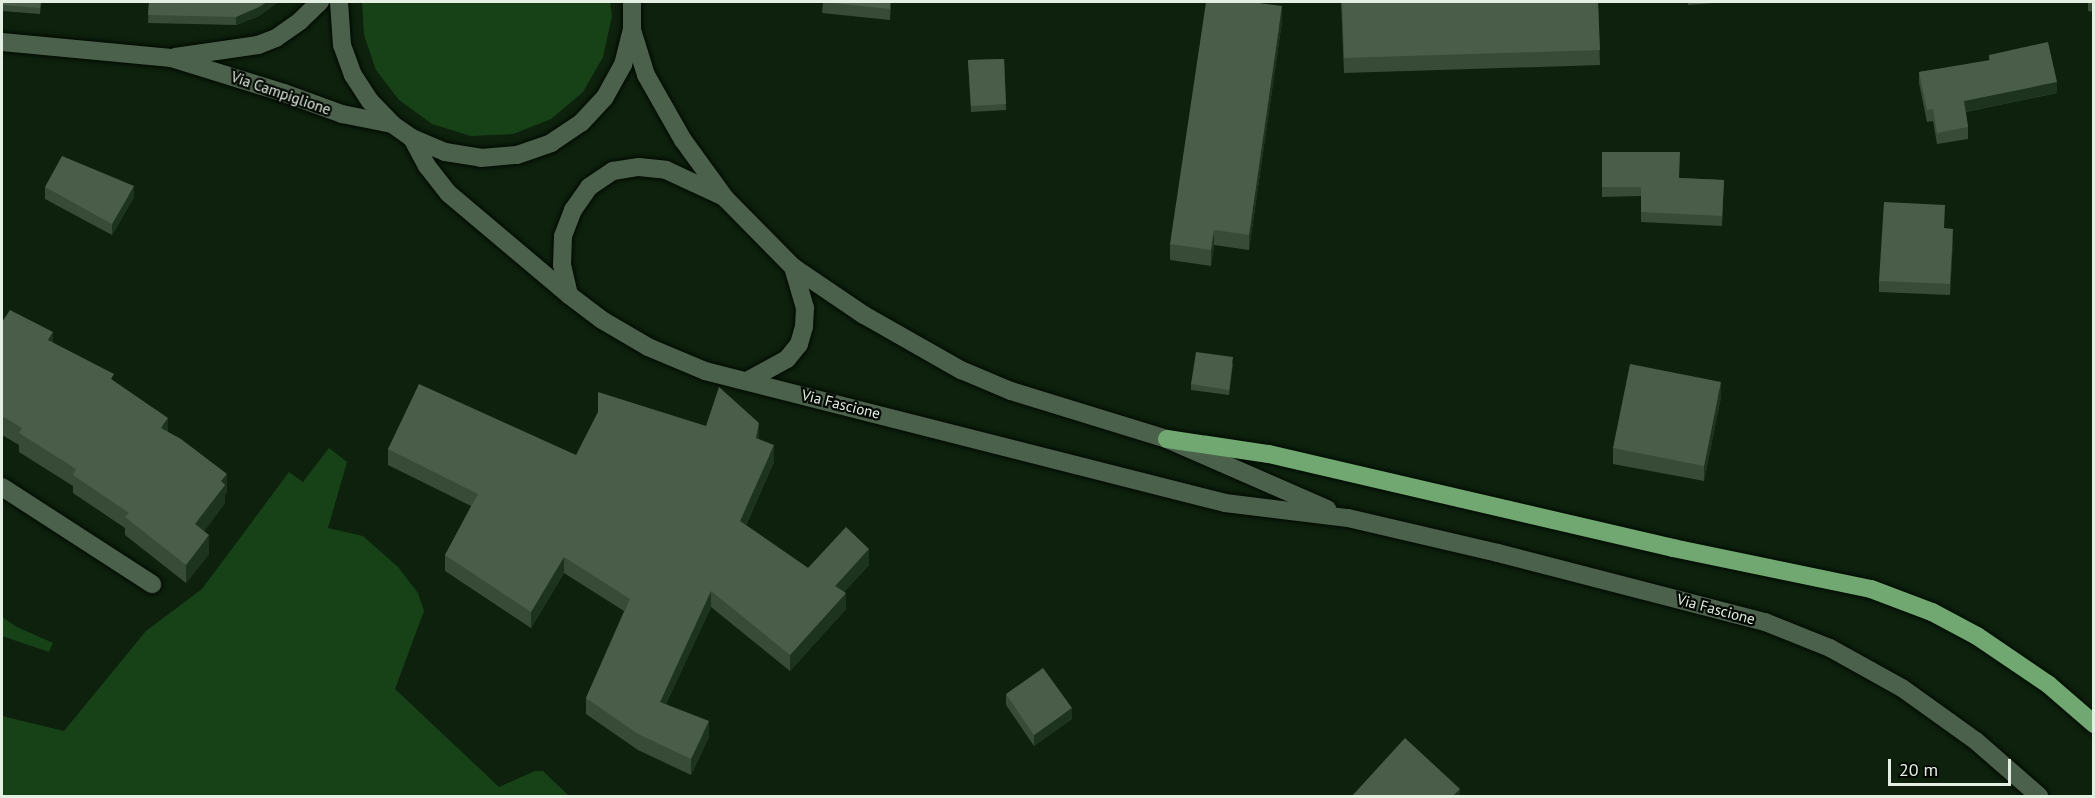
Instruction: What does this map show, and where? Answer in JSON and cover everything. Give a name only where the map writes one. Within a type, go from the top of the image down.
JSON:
[{"type":"highway","points":[[1167,439],[1234,447],[1370,476],[1662,545],[1871,589],[1932,612],[1977,636],[2049,685],[2094,724]]},
{"type":"main road","name":"Via Campiglione","points":[[171,58],[258,45],[276,38],[300,21],[320,2]]},
{"type":"main road","points":[[339,2],[342,45],[352,75],[370,101],[392,124],[412,138],[445,152],[481,158],[517,155],[551,143],[581,123],[605,97],[623,65],[632,30],[633,2]]},
{"type":"main road","name":"Via Fascione","points":[[632,30],[646,75],[683,140],[725,198],[793,267],[864,315],[961,370],[1011,392],[1167,439],[1348,518]]},
{"type":"main road","name":"Via Campiglione","points":[[2,42],[171,58],[284,93],[342,114],[392,124]]},
{"type":"main road","name":"Via Fascione","points":[[412,138],[427,166],[448,194],[569,295],[602,320],[648,347],[705,371],[1225,503],[1348,518],[1694,602],[1765,622],[1830,648],[1911,695],[1976,741],[2039,796]]},
{"type":"main road","points":[[569,295],[562,265],[563,236],[573,210],[589,187],[613,171],[639,167],[666,170],[725,198]]},
{"type":"main road","points":[[747,381],[787,359],[799,344],[804,327],[805,308],[793,267]]},
{"type":"main road","points":[[2,487],[152,584]]},
{"type":"green space","points":[[362,2],[610,2],[612,16],[603,57],[583,92],[551,119],[513,134],[471,136],[432,124],[399,100],[376,70],[364,35]]},
{"type":"green space","points":[[329,448],[347,462],[328,528],[363,536],[398,567],[418,593],[424,611],[395,689],[499,787],[535,771],[543,771],[569,796],[2,796],[2,716],[64,731],[146,631],[202,589],[289,472],[303,482]]},
{"type":"green space","points":[[2,617],[17,627],[53,643],[49,652],[2,636]]},
{"type":"building","points":[[2,2],[41,2],[40,8],[2,5]]},
{"type":"building","points":[[149,2],[267,2],[236,17],[148,15]]},
{"type":"building","points":[[822,2],[890,2],[890,9]]},
{"type":"building","points":[[1206,2],[1251,2],[1282,6],[1249,235],[1214,230],[1211,250],[1170,244]]},
{"type":"building","points":[[1342,2],[1598,2],[1600,50],[1344,58]]},
{"type":"building","points":[[2048,42],[2057,82],[1964,101],[1968,127],[1937,133],[1933,109],[1927,110],[1919,72],[1990,60],[1989,55]]},
{"type":"building","points":[[1004,59],[1006,104],[971,106],[968,60]]},
{"type":"building","points":[[1602,152],[1680,152],[1679,178],[1724,180],[1722,216],[1641,212],[1641,187],[1602,187]]},
{"type":"building","points":[[2092,154],[2094,154],[2094,209]]},
{"type":"building","points":[[62,156],[134,186],[112,224],[45,187]]},
{"type":"building","points":[[1884,202],[1945,205],[1944,228],[1953,229],[1950,284],[1879,281]]},
{"type":"building","points":[[10,310],[53,332],[48,340],[114,374],[111,379],[168,418],[161,428],[181,439],[227,474],[221,481],[225,485],[195,524],[209,535],[186,565],[125,517],[129,513],[73,475],[76,469],[19,433],[22,428],[2,416],[2,322]]},
{"type":"building","points":[[1196,352],[1233,357],[1229,390],[1191,384]]},
{"type":"building","points":[[1630,364],[1721,382],[1704,466],[1613,448]]},
{"type":"building","points":[[419,384],[576,455],[598,412],[598,392],[706,426],[719,387],[759,423],[756,438],[774,445],[740,521],[808,568],[846,527],[869,549],[835,586],[846,593],[790,655],[711,591],[660,702],[709,721],[691,759],[638,734],[586,698],[630,599],[564,557],[531,612],[445,555],[478,494],[388,449]]},
{"type":"building","points":[[1043,668],[1072,708],[1034,735],[1006,694]]},
{"type":"building","points":[[1405,738],[1460,789],[1453,796],[1352,796]]}]
